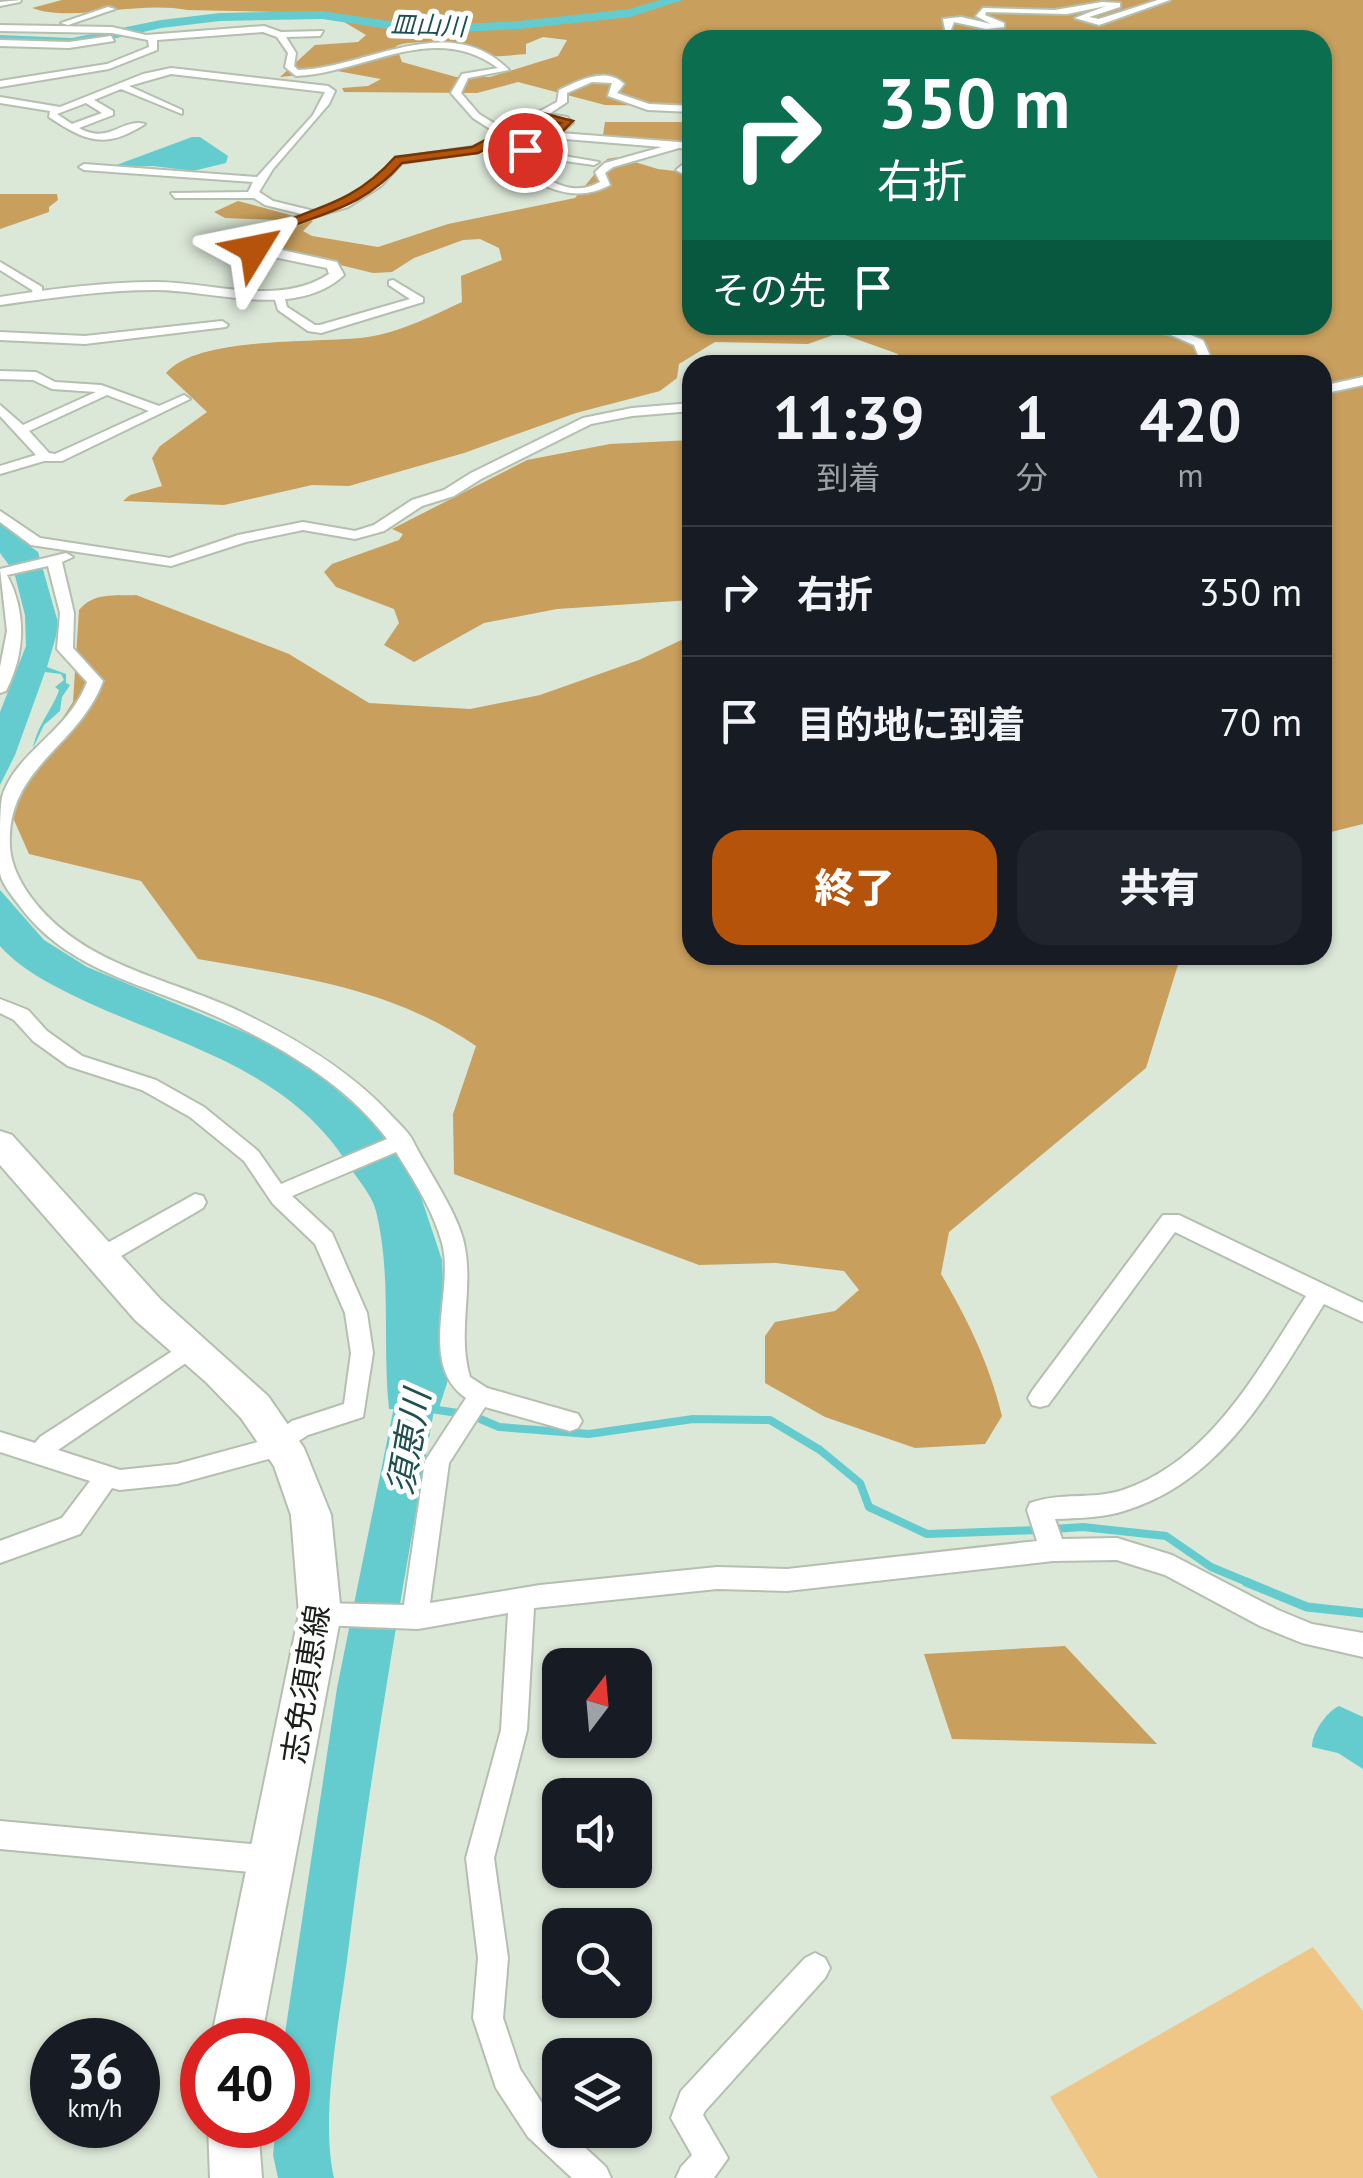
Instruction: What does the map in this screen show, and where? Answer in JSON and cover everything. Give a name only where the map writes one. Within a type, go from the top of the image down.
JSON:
[{"type":"main road","name":"志免須恵線","points":[[0,1144],[150,1312],[230,1380],[283,1440],[309,1500],[333,1615],[273,1860],[241,2018]]},
{"type":"main road","points":[[234,2148],[236,2178]]},
{"type":"street","points":[[0,4],[17,0]]},
{"type":"street","points":[[949,30],[946,21],[951,19],[969,20],[981,27],[1001,25],[980,16],[983,10],[1010,7],[1069,11],[1102,3],[1116,5],[1079,18],[1092,22],[1166,0]]},
{"type":"street","points":[[39,28],[110,10]]},
{"type":"street","points":[[82,17],[115,21]]},
{"type":"street","points":[[0,28],[152,38],[252,28],[279,35],[317,33],[318,29],[304,21]]},
{"type":"street","points":[[0,42],[69,45],[124,34]]},
{"type":"street","points":[[279,35],[292,53],[289,66],[296,73],[330,70],[422,44],[483,55],[505,70],[465,76],[456,93],[476,116],[503,133]]},
{"type":"street","points":[[0,84],[113,64],[154,48],[152,38]]},
{"type":"street","points":[[113,64],[124,72],[186,73],[317,85],[330,92],[325,106],[287,144],[254,187],[254,194]]},
{"type":"street","points":[[186,73],[197,88]]},
{"type":"street","points":[[0,100],[56,110],[89,101],[149,75]]},
{"type":"street","points":[[0,301],[167,286],[279,293],[323,286],[338,276],[332,265],[254,249],[255,238],[344,204],[377,184],[399,160],[474,150],[564,100],[561,94],[568,87],[604,78],[619,84],[611,94],[629,102],[682,107]]},
{"type":"street","points":[[122,87],[179,112]]},
{"type":"street","points":[[72,127],[110,113],[89,101]]},
{"type":"street","points":[[56,110],[52,115],[76,133],[103,141],[140,124]]},
{"type":"street","points":[[539,115],[568,121],[513,162],[555,190],[575,193],[600,187],[606,182],[600,172],[608,165],[678,145]]},
{"type":"street","points":[[552,136],[682,145]]},
{"type":"street","points":[[522,152],[594,162]]},
{"type":"street","points":[[84,167],[262,180]]},
{"type":"street","points":[[175,195],[254,194],[269,203],[314,214]]},
{"type":"street","points":[[0,265],[38,290],[38,295]]},
{"type":"street","points":[[279,293],[282,308],[312,329],[321,329],[418,300],[394,283]]},
{"type":"street","points":[[0,336],[85,340],[222,325]]},
{"type":"street","points":[[1181,335],[1199,343],[1204,355]]},
{"type":"street","points":[[0,376],[36,376],[52,384],[108,391],[159,410]]},
{"type":"street","points":[[1332,388],[1363,381]]},
{"type":"street","points":[[20,430],[108,391]]},
{"type":"street","points":[[0,470],[44,456],[58,458],[184,400]]},
{"type":"street","points":[[0,515],[36,542],[171,562],[243,538],[304,526],[355,535],[379,528],[417,502],[449,493],[587,421],[682,408]]},
{"type":"street","points":[[0,409],[44,456]]},
{"type":"street","points":[[0,688],[17,638],[9,594],[0,574],[95,550]]},
{"type":"street","points":[[51,559],[67,612],[65,649],[95,681],[90,703],[23,769],[3,811],[1,850],[10,878],[36,917],[59,938],[120,972],[234,1017],[315,1062],[364,1098],[404,1141],[456,1250],[451,1296],[458,1376],[465,1388],[480,1396],[570,1421]]},
{"type":"street","points":[[0,1005],[21,1015],[40,1036],[75,1061],[149,1085],[197,1112],[250,1156],[277,1194],[324,1238],[356,1313],[362,1353],[356,1410],[300,1428],[272,1448],[177,1474],[120,1480],[0,1442]]},
{"type":"street","points":[[277,1194],[404,1141]]},
{"type":"street","points":[[102,1257],[194,1202]]},
{"type":"street","points":[[1040,1398],[1171,1221],[1363,1313]]},
{"type":"street","points":[[1053,1550],[1039,1510],[1122,1501],[1176,1477],[1222,1438],[1320,1293]]},
{"type":"street","points":[[40,1455],[48,1444],[191,1348]]},
{"type":"street","points":[[418,1617],[437,1460],[480,1396]]},
{"type":"street","points":[[0,1552],[71,1526],[106,1476]]},
{"type":"street","points":[[333,1615],[418,1617],[522,1600],[717,1578],[787,1580],[1053,1550],[1117,1549],[1172,1566],[1268,1618],[1311,1635],[1363,1645]]},
{"type":"street","points":[[522,1600],[514,1730],[480,1858],[493,1958],[488,2018],[507,2076],[539,2126],[595,2178]]},
{"type":"street","points":[[0,1836],[273,1860]]},
{"type":"street","points":[[692,2178],[712,2158],[686,2118],[692,2102],[814,1968]]},
{"type":"shaded area","points":[[62,0],[1363,0],[1363,824],[1332,832],[1332,355],[898,355],[845,335],[1332,335],[1332,30],[682,30],[682,106],[605,105],[518,82],[477,93],[344,92],[342,88],[368,86],[381,79],[337,71],[280,77],[315,45],[358,42],[366,35],[329,13],[168,8],[48,12],[32,8]],"holes":[[[543,37],[567,40],[558,56],[490,77],[456,77],[402,62],[396,46],[429,43],[500,56],[526,54],[526,44]]]},
{"type":"shaded area","points":[[605,122],[682,122],[682,142],[603,135]]},
{"type":"shaded area","points":[[618,157],[682,172],[682,335],[833,335],[808,344],[715,342],[694,355],[682,355],[677,378],[660,391],[576,413],[464,453],[349,486],[312,485],[224,505],[123,501],[130,495],[162,486],[152,458],[160,446],[207,412],[166,373],[182,361],[231,347],[368,337],[392,331],[462,302],[461,276],[502,260],[499,248],[480,239],[463,240],[414,258],[392,272],[373,273],[270,248],[264,242],[278,220],[225,218],[214,212],[238,201],[313,221],[303,231],[312,236],[378,247],[448,224],[575,198],[607,159]]},
{"type":"shaded area","points":[[0,194],[57,194],[58,200],[49,212],[0,229]]},
{"type":"shaded area","points":[[682,440],[682,601],[557,609],[484,623],[414,662],[384,645],[399,623],[394,609],[336,587],[324,572],[332,564],[399,540],[403,534],[392,529],[527,460],[610,444]]},
{"type":"shaded area","points":[[136,595],[289,654],[369,703],[470,709],[540,695],[639,660],[682,640],[682,965],[1178,965],[1146,1068],[949,1232],[941,1274],[977,1342],[1002,1416],[985,1444],[915,1448],[825,1417],[765,1383],[765,1336],[775,1322],[835,1311],[859,1290],[844,1271],[776,1263],[699,1265],[454,1174],[453,1114],[476,1046],[443,1026],[377,997],[307,979],[198,959],[141,881],[29,854],[10,811],[32,765],[73,702],[79,610],[98,598]]},
{"type":"shaded area","points":[[1065,1646],[1157,1744],[952,1739],[924,1654]]},
{"type":"shaded area","points":[[1313,1947],[1363,2011],[1363,2178],[1098,2178],[1050,2097]]},
{"type":"water","points":[[200,137],[228,156],[226,163],[193,171],[153,166],[111,167]]},
{"type":"water","points":[[0,524],[38,552],[59,626],[47,667],[66,674],[66,683],[70,685],[62,697],[60,711],[44,725],[33,748],[59,690],[55,687],[64,680],[61,674],[45,672],[0,785],[0,712],[26,646],[25,615],[14,572],[0,553]]},
{"type":"water","points":[[0,890],[44,940],[87,967],[261,1039],[308,1065],[393,1139],[420,1194],[442,1260],[448,1380],[438,1411],[389,1409],[384,1260],[376,1211],[325,1133],[297,1106],[232,1065],[89,1003],[19,964],[0,946]]},
{"type":"water","points":[[1339,1706],[1363,1717],[1363,1769],[1338,1753],[1312,1747],[1321,1724]]},
{"type":"waterway","name":"皿山川","points":[[0,40],[72,43],[161,24],[220,17],[322,15],[422,30],[519,25],[630,13],[676,0]]},
{"type":"waterway","name":"須恵川","points":[[306,2178],[301,2155],[310,2042],[332,1877],[360,1688],[420,1377],[418,1364]]},
{"type":"waterway","points":[[431,1409],[471,1415],[499,1427],[589,1434],[693,1419],[770,1420],[820,1450],[860,1483],[869,1507],[927,1534],[1040,1530]]},
{"type":"waterway","points":[[1053,1529],[1083,1527],[1166,1536],[1211,1567],[1252,1584]]},
{"type":"waterway","points":[[1246,1582],[1307,1607],[1363,1613]]},
{"type":"route","points":[[254,249],[255,238],[344,204],[377,184],[399,160],[474,150],[539,115],[568,121],[552,136],[525,150]]}]
